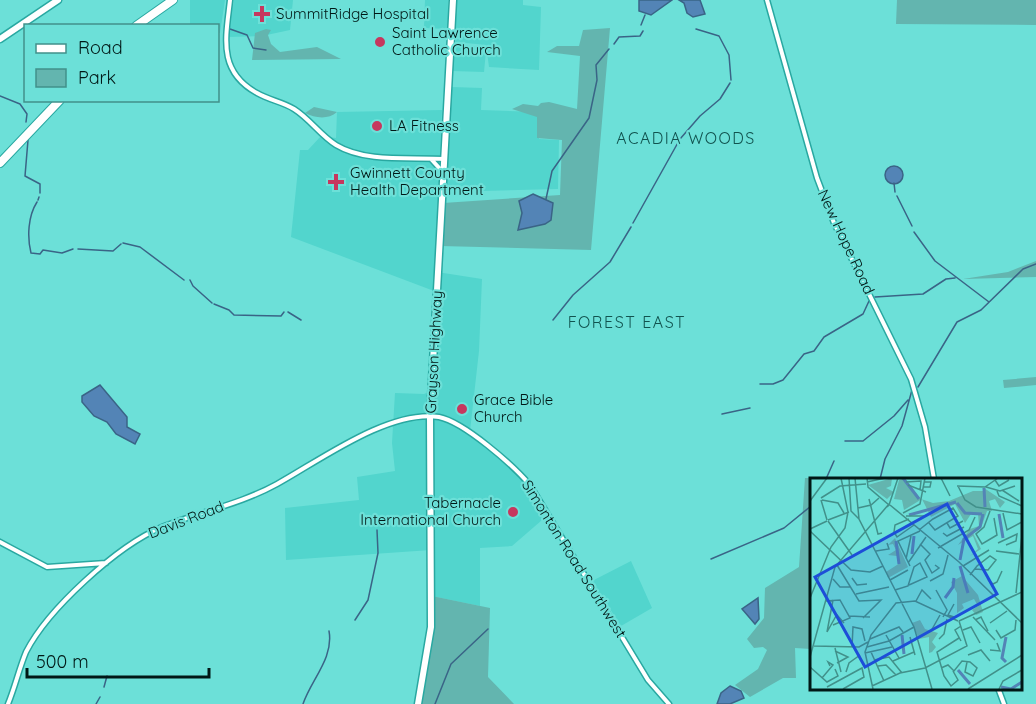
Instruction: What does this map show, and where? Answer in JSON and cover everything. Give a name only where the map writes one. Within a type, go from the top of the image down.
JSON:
[{"type":"highway","points":[[131,24],[164,0]]},
{"type":"highway","points":[[139,24],[173,0]]},
{"type":"highway","points":[[0,156],[51,102]]},
{"type":"highway","points":[[0,162],[58,102]]},
{"type":"main road","points":[[0,39],[58,0]]},
{"type":"main road","name":"Grayson Highway","points":[[418,704],[431,627],[430,417],[453,0]]},
{"type":"street","points":[[230,0],[225,31],[226,51],[234,71],[247,86],[296,110],[328,139],[344,149],[368,155],[444,159]]},
{"type":"street","name":"New Hope Road","points":[[767,0],[819,185],[838,231],[911,379],[925,427],[934,478]]},
{"type":"street","points":[[435,158],[445,144]]},
{"type":"street","points":[[428,158],[437,163],[443,175]]},
{"type":"street","name":"Davis Road","points":[[8,704],[26,654],[47,619],[107,563],[145,535],[274,486],[351,441],[401,421],[430,417]]},
{"type":"street","name":"Simonton Road Southwest","points":[[430,417],[446,419],[459,425],[525,479],[648,680],[669,704]]},
{"type":"street","points":[[0,542],[47,567],[107,563]]},
{"type":"street","points":[[999,689],[1004,704]]},
{"type":"shaded area","points":[[190,0],[225,0],[220,33],[219,24],[190,24]]},
{"type":"shaded area","name":"SummitRidge Hospital","points":[[234,0],[293,0],[290,30],[262,36],[227,37]]},
{"type":"shaded area","points":[[425,0],[448,0],[448,29],[424,28]]},
{"type":"shaded area","points":[[456,0],[523,0],[523,5],[541,7],[539,70],[489,67],[486,45],[456,42]]},
{"type":"shaded area","points":[[639,0],[672,0],[651,15],[639,11]]},
{"type":"shaded area","points":[[679,0],[700,0],[705,14],[693,17],[687,13],[684,3]]},
{"type":"shaded area","points":[[482,46],[486,51],[484,72],[452,71],[456,47]]},
{"type":"shaded area","points":[[452,87],[482,88],[481,110],[539,112],[539,139],[559,140],[558,189],[446,192]]},
{"type":"shaded area","points":[[442,110],[434,291],[291,237],[300,150],[308,150],[321,136],[336,138],[337,112]]},
{"type":"shaded area","points":[[894,166],[900,169],[903,175],[900,181],[894,184],[888,181],[885,175],[888,169]]},
{"type":"shaded area","points":[[533,194],[553,203],[551,220],[545,224],[518,230],[522,213],[519,201]]},
{"type":"shaded area","points":[[437,272],[482,279],[479,351],[470,431],[529,479],[549,514],[512,546],[480,548],[480,606],[432,596],[431,550],[286,560],[285,508],[359,500],[357,477],[395,471],[392,443],[395,393],[424,394],[431,391],[438,341]]},
{"type":"shaded area","points":[[100,385],[127,417],[127,427],[140,434],[135,444],[116,434],[107,422],[94,416],[82,402],[82,396]]},
{"type":"shaded area","points":[[631,561],[652,608],[621,626],[592,581]]},
{"type":"shaded area","points":[[758,598],[759,619],[755,624],[742,609]]},
{"type":"shaded area","points":[[730,686],[741,691],[744,698],[730,704],[717,704],[721,693]]},
{"type":"green space","points":[[897,0],[1036,0],[1036,25],[896,24]]},
{"type":"green space","points":[[610,28],[591,250],[440,246],[443,203],[560,195],[562,140],[537,138],[537,117],[512,109],[523,104],[538,106],[549,102],[577,109],[580,56],[547,52],[557,46],[579,46],[583,30]]},
{"type":"green space","points":[[266,29],[271,30],[268,35],[271,44],[280,52],[317,47],[341,59],[252,60],[255,33]]},
{"type":"green space","points":[[314,107],[337,112],[321,117],[305,113]]},
{"type":"green space","points":[[1036,261],[1036,277],[963,279],[1008,272]]},
{"type":"green space","points":[[1036,377],[1036,385],[1004,388],[1003,380]]},
{"type":"green space","points":[[805,478],[810,478],[810,649],[795,648],[796,678],[783,678],[750,697],[735,685],[758,669],[767,650],[763,647],[754,648],[747,639],[764,618],[765,588],[799,567]]},
{"type":"green space","points":[[432,596],[490,608],[488,677],[514,704],[420,704]]},
{"type":"waterway","points":[[641,25],[645,15]]},
{"type":"waterway","points":[[230,29],[247,35],[253,48],[266,50]]},
{"type":"waterway","points":[[696,29],[719,36],[729,55],[731,80]]},
{"type":"waterway","points":[[614,44],[619,37],[640,36],[643,31]]},
{"type":"waterway","points":[[546,199],[552,171],[589,118],[597,80],[596,65],[609,49]]},
{"type":"waterway","points":[[633,223],[680,139],[700,116],[720,99],[730,83]]},
{"type":"waterway","points":[[0,96],[20,104],[27,114],[26,122]]},
{"type":"waterway","points":[[28,140],[25,176],[40,184],[40,193]]},
{"type":"waterway","points":[[894,183],[895,192]]},
{"type":"waterway","points":[[897,196],[912,226]]},
{"type":"waterway","points":[[37,202],[29,227],[31,253],[40,254],[43,250],[62,253],[73,249]]},
{"type":"waterway","points":[[553,320],[573,295],[610,262],[631,227]]},
{"type":"waterway","points":[[914,232],[935,261],[989,302]]},
{"type":"waterway","points":[[123,243],[140,247],[184,280]]},
{"type":"waterway","points":[[78,249],[113,251],[121,244]]},
{"type":"waterway","points":[[918,387],[957,322],[981,310],[1023,269],[1036,264]]},
{"type":"waterway","points":[[875,297],[923,294],[946,279],[955,278]]},
{"type":"waterway","points":[[190,280],[193,286],[212,303]]},
{"type":"waterway","points":[[760,384],[773,384],[783,380],[804,354],[814,351],[824,337],[863,314],[869,301]]},
{"type":"waterway","points":[[214,304],[229,310],[234,315],[281,316],[284,312]]},
{"type":"waterway","points":[[288,312],[301,320]]},
{"type":"waterway","points":[[880,478],[885,459],[902,426],[912,390]]},
{"type":"waterway","points":[[845,441],[863,441],[894,416],[908,400]]},
{"type":"waterway","points":[[722,414],[750,408]]},
{"type":"waterway","points":[[826,478],[834,461]]},
{"type":"waterway","points":[[711,559],[784,528],[810,507]]},
{"type":"waterway","points":[[355,620],[368,600],[378,553],[377,530]]},
{"type":"waterway","points":[[435,704],[451,664],[488,629]]},
{"type":"waterway","points":[[303,704],[325,660],[330,641],[329,631]]},
{"type":"waterway","points":[[104,687],[107,676]]},
{"type":"waterway","points":[[96,704],[100,697]]},
{"type":"place","name":"SummitRidge Hospital","points":[[262,14]]},
{"type":"place","name":"Saint Lawrence Catholic Church","points":[[380,42]]},
{"type":"place","name":"LA Fitness","points":[[377,126]]},
{"type":"place","name":"Gwinnett County Health Department","points":[[336,182]]},
{"type":"place","name":"Grace Bible Church","points":[[462,409]]},
{"type":"place","name":"Tabernacle International Church","points":[[513,512]]},
{"type":"district","name":"ACADIA WOODS","points":[[686,138]]},
{"type":"district","name":"FOREST EAST","points":[[627,322]]}]
